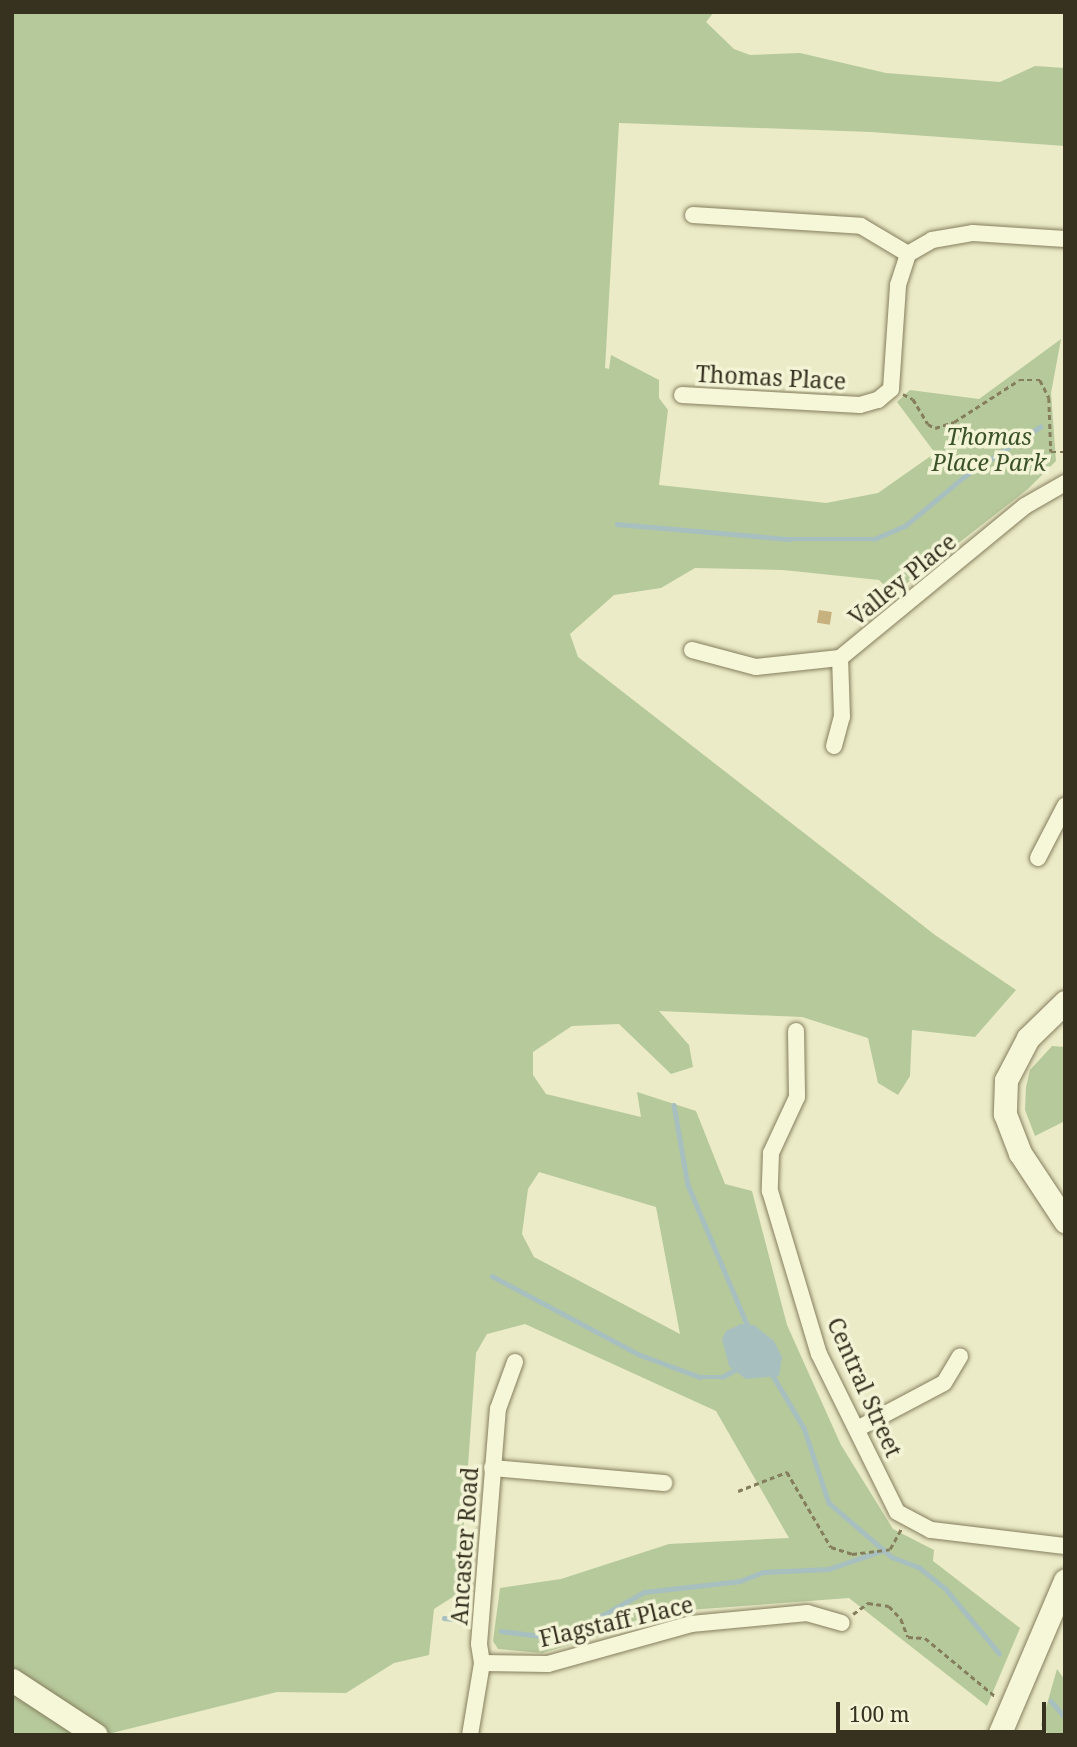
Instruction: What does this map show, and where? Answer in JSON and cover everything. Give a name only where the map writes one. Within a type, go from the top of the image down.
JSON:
[{"type":"street","points":[[693,215],[861,226],[908,254]]},
{"type":"street","points":[[891,389],[898,285],[908,254],[932,240],[972,233],[1065,239]]},
{"type":"street","name":"Thomas Place","points":[[682,395],[860,405],[877,400],[891,389]]},
{"type":"street","name":"Valley Place","points":[[834,746],[842,716],[840,659],[1025,506],[1065,483]]},
{"type":"street","points":[[692,650],[756,667],[840,659]]},
{"type":"street","points":[[1038,858],[1065,806]]},
{"type":"street","points":[[1065,1002],[1028,1038],[1006,1080],[1005,1114],[1020,1153],[1065,1221]]},
{"type":"street","name":"Central Street","points":[[796,1031],[797,1097],[771,1153],[770,1191],[819,1354],[897,1512],[931,1530],[1065,1546]]},
{"type":"street","points":[[857,1429],[944,1383],[960,1356]]},
{"type":"street","name":"Ancaster Road","points":[[470,1735],[482,1663],[479,1644],[498,1409],[515,1362]]},
{"type":"street","points":[[492,1468],[664,1483]]},
{"type":"street","points":[[999,1735],[1065,1580]]},
{"type":"street","name":"Flagstaff Place","points":[[482,1663],[548,1664],[691,1624],[807,1614],[842,1623]]},
{"type":"street","points":[[12,1680],[96,1735]]},
{"type":"path","points":[[891,389],[913,399],[928,424],[935,428],[954,422],[1019,380],[1040,380],[1049,398],[1051,452],[1065,452]]},
{"type":"path","points":[[738,1491],[787,1472],[831,1547],[852,1554],[890,1549],[907,1517]]},
{"type":"path","points":[[842,1623],[868,1603],[889,1606],[901,1619],[908,1637],[925,1639],[996,1697]]},
{"type":"green space","name":"Thomas Place Park","points":[[12,12],[714,12],[706,22],[734,49],[750,55],[800,53],[886,73],[1000,82],[1035,66],[1065,68],[1065,146],[871,132],[619,123],[605,368],[609,369],[611,355],[659,380],[659,398],[668,410],[659,485],[826,503],[878,493],[935,453],[897,402],[910,390],[979,399],[1061,339],[1051,393],[1056,461],[1028,489],[893,594],[879,580],[783,570],[695,568],[661,588],[614,595],[570,634],[578,657],[935,935],[1016,990],[975,1037],[912,1030],[910,1076],[898,1095],[878,1083],[868,1038],[802,1017],[659,1011],[689,1045],[693,1067],[671,1074],[619,1024],[572,1026],[533,1052],[533,1075],[546,1094],[641,1117],[637,1092],[696,1111],[725,1184],[752,1191],[787,1325],[841,1445],[893,1529],[934,1550],[933,1561],[1020,1628],[987,1706],[849,1598],[689,1610],[542,1653],[498,1649],[493,1641],[500,1588],[561,1579],[669,1544],[789,1538],[716,1411],[525,1324],[487,1334],[476,1353],[459,1593],[434,1609],[429,1655],[394,1663],[346,1693],[277,1692],[104,1735],[12,1735]],"holes":[[[539,1172],[656,1207],[680,1334],[534,1257],[522,1234],[528,1189]]]},
{"type":"green space","points":[[1052,1046],[1065,1047],[1065,1121],[1035,1136],[1025,1110],[1026,1087],[1030,1070]]},
{"type":"green space","points":[[1057,1669],[1065,1680],[1065,1735],[1049,1735],[1041,1725]]},
{"type":"water","points":[[741,1324],[754,1325],[774,1341],[782,1357],[779,1376],[746,1379],[729,1366],[722,1339],[726,1331]]},
{"type":"building","points":[[819,610],[832,612],[830,625],[817,623]]},
{"type":"waterway","points":[[617,524],[789,539],[874,539],[905,526],[965,476],[1040,427]]},
{"type":"waterway","points":[[674,1105],[688,1185],[749,1329]]},
{"type":"waterway","points":[[492,1276],[638,1354],[700,1377],[722,1377],[738,1368]]},
{"type":"waterway","points":[[772,1374],[804,1428],[829,1503],[892,1557],[920,1568],[945,1588],[999,1653]]},
{"type":"waterway","points":[[501,1631],[548,1637],[573,1632],[644,1592],[740,1581],[763,1572],[829,1569],[884,1550]]},
{"type":"waterway","points":[[444,1618],[467,1621]]},
{"type":"waterway","points":[[1051,1701],[1065,1717]]}]
